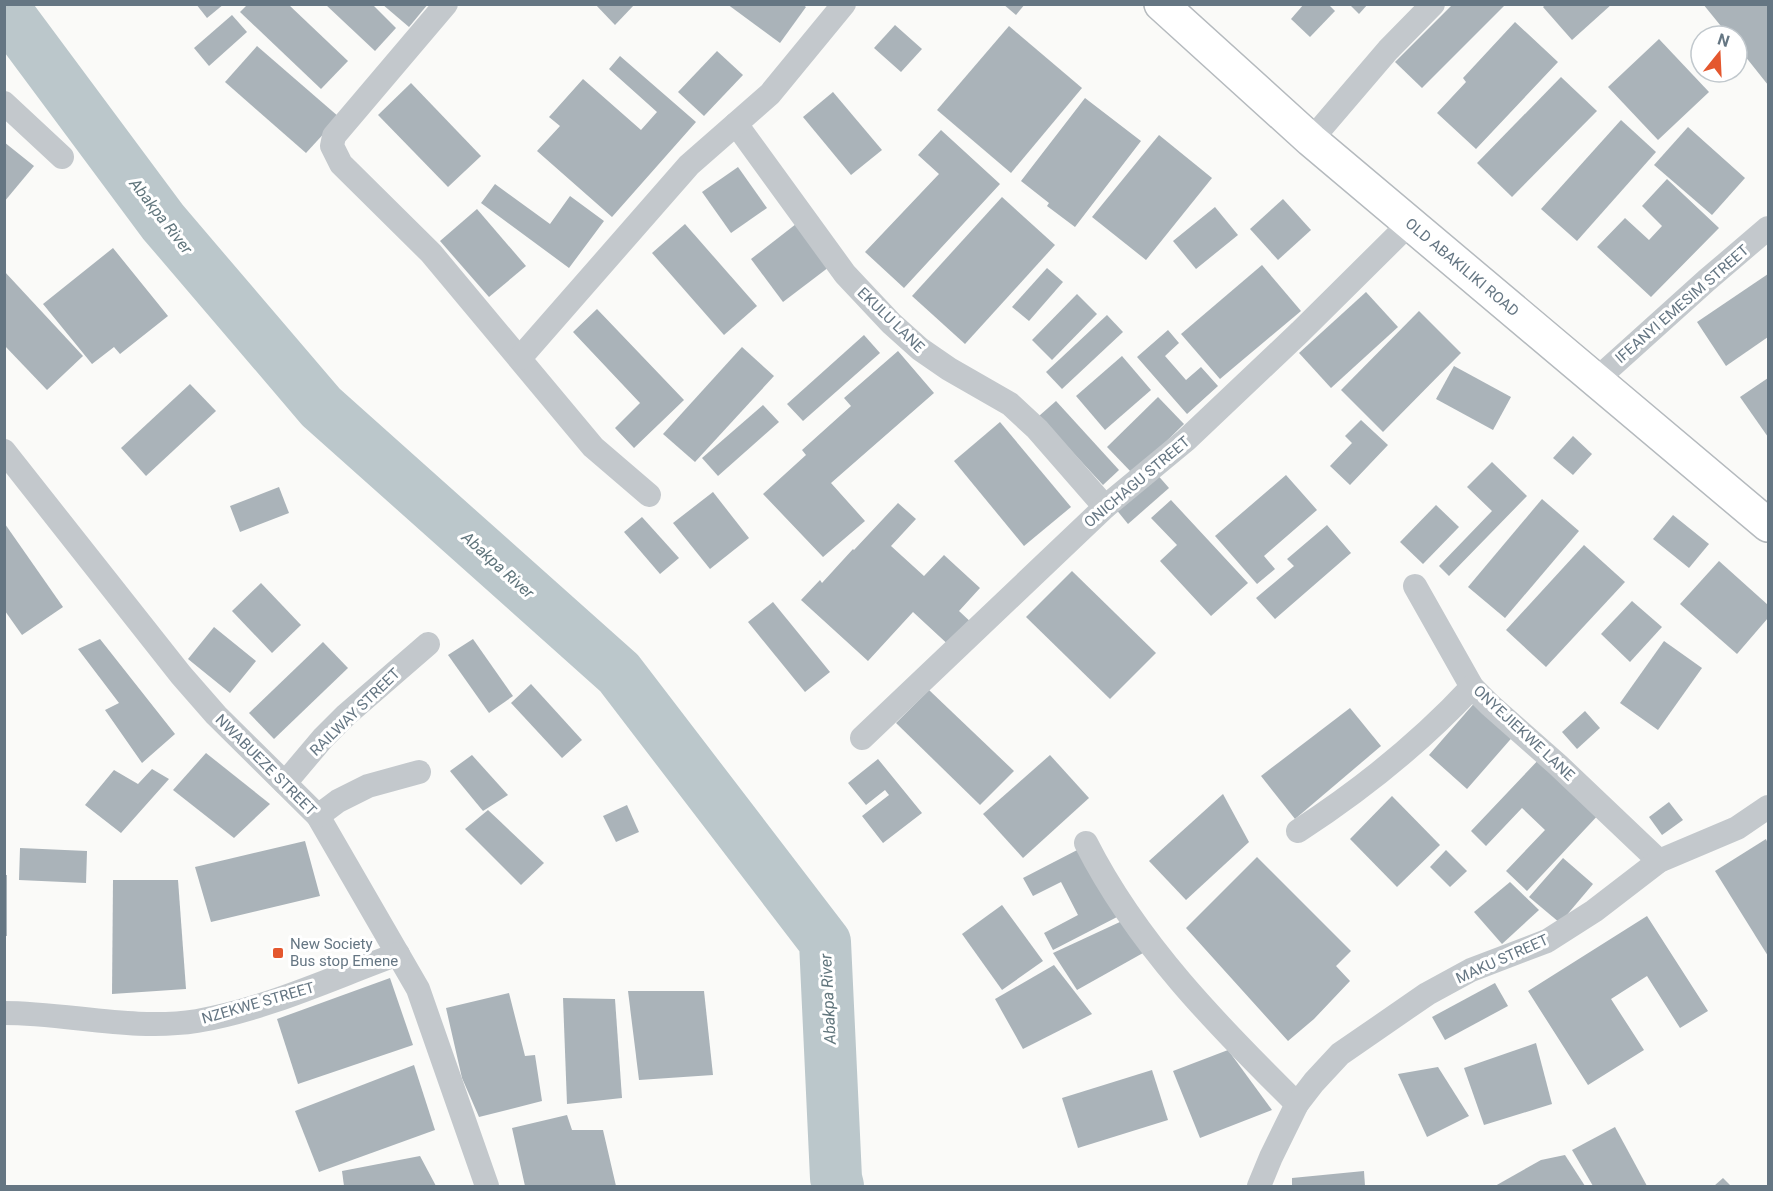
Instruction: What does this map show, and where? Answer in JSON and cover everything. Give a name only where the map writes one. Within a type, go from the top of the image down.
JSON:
[{"type":"main road","name":"OLD ABAKILIKI ROAD","points":[[1161,4],[1311,140],[1768,525]]},
{"type":"street","points":[[446,4],[334,136],[332,146],[341,164],[431,253],[593,447],[649,495]]},
{"type":"street","points":[[520,358],[689,165],[770,94],[844,4]]},
{"type":"street","points":[[1311,140],[1388,50],[1433,4]]},
{"type":"street","points":[[4,103],[62,157]]},
{"type":"street","name":"EKULU LANE","points":[[736,124],[845,274],[891,323],[920,349],[939,362],[1010,404],[1037,429],[1105,507]]},
{"type":"street","name":"ONICHAGU STREET","points":[[862,738],[1105,507],[1186,440],[1410,223]]},
{"type":"street","name":"IFEANYI EMESIM STREET","points":[[1596,380],[1768,228]]},
{"type":"street","name":"NWABUEZE STREET","points":[[4,451],[181,675],[216,715],[318,816],[418,989],[487,1186]]},
{"type":"street","name":"ONYEJIEKWE LANE","points":[[1415,586],[1472,687],[1659,861]]},
{"type":"street","name":"RAILWAY STREET","points":[[285,783],[331,730],[428,644]]},
{"type":"street","points":[[1298,831],[1345,799],[1438,723],[1472,687]]},
{"type":"street","points":[[318,816],[338,801],[368,786],[419,772]]},
{"type":"street","name":"MAKU STREET","points":[[1259,1186],[1297,1104],[1340,1054],[1427,994],[1471,970],[1547,941],[1594,911],[1659,861],[1737,828],[1768,807]]},
{"type":"street","points":[[1086,843],[1101,872],[1168,966],[1226,1033],[1297,1104]]},
{"type":"street","name":"NZEKWE STREET","points":[[4,1013],[141,1024],[196,1021],[240,1011],[317,986],[398,954]]},
{"type":"building","points":[[196,4],[224,4],[207,18]]},
{"type":"building","points":[[325,4],[372,4],[396,28],[375,51]]},
{"type":"building","points":[[382,4],[428,4],[409,27]]},
{"type":"building","points":[[595,4],[635,4],[615,25]]},
{"type":"building","points":[[727,4],[802,4],[806,7],[780,43]]},
{"type":"building","points":[[1003,4],[1025,4],[1016,15]]},
{"type":"building","points":[[1304,4],[1328,4],[1335,11],[1310,37],[1291,19]]},
{"type":"building","points":[[1349,4],[1368,4],[1359,14]]},
{"type":"building","points":[[1453,4],[1506,4],[1422,88],[1395,62]]},
{"type":"building","points":[[1546,4],[1612,4],[1572,40],[1543,7]]},
{"type":"building","points":[[1703,4],[1768,4],[1768,85],[1749,61],[1749,24],[1719,24]]},
{"type":"building","points":[[247,5],[289,5],[348,61],[321,89],[240,12]]},
{"type":"building","points":[[232,15],[247,32],[209,66],[194,48]]},
{"type":"building","points":[[1515,22],[1558,62],[1476,149],[1437,113],[1466,82],[1463,78]]},
{"type":"building","points":[[895,25],[922,49],[901,72],[874,48]]},
{"type":"building","points":[[1009,26],[1082,88],[1011,173],[937,110]]},
{"type":"building","points":[[1659,39],[1689,71],[1689,84],[1701,84],[1709,92],[1658,140],[1608,87]]},
{"type":"building","points":[[257,46],[339,117],[306,153],[225,82]]},
{"type":"building","points":[[717,51],[743,75],[704,116],[678,92]]},
{"type":"building","points":[[620,56],[696,122],[612,217],[537,151],[560,126],[549,117],[583,79],[641,130],[657,112],[609,69]]},
{"type":"building","points":[[1561,77],[1597,111],[1512,197],[1477,163]]},
{"type":"building","points":[[411,83],[481,156],[448,187],[378,115]]},
{"type":"building","points":[[833,92],[882,150],[851,175],[803,117]]},
{"type":"building","points":[[1085,98],[1141,141],[1075,227],[1047,206],[1049,203],[1021,181]]},
{"type":"building","points":[[1621,120],[1656,152],[1577,241],[1541,209]]},
{"type":"building","points":[[1688,127],[1745,178],[1712,215],[1654,165]]},
{"type":"building","points":[[941,130],[1000,184],[904,288],[865,252],[939,174],[918,155]]},
{"type":"building","points":[[1159,135],[1212,178],[1146,260],[1092,217]]},
{"type":"building","points":[[4,142],[34,166],[4,202]]},
{"type":"building","points":[[738,167],[767,208],[731,233],[702,192]]},
{"type":"building","points":[[1667,179],[1719,228],[1651,297],[1597,247],[1625,218],[1649,240],[1662,226],[1642,206]]},
{"type":"building","points":[[495,184],[550,224],[570,196],[604,221],[569,268],[481,203]]},
{"type":"building","points":[[1002,197],[1055,245],[965,344],[912,296]]},
{"type":"building","points":[[1283,199],[1311,230],[1278,260],[1250,229]]},
{"type":"building","points":[[1215,207],[1238,235],[1196,269],[1173,241]]},
{"type":"building","points":[[477,209],[526,266],[489,297],[440,241]]},
{"type":"building","points":[[685,224],[757,306],[724,335],[652,253]]},
{"type":"building","points":[[796,224],[829,267],[783,302],[751,259]]},
{"type":"building","points":[[113,248],[168,316],[120,354],[114,347],[92,364],[43,304]]},
{"type":"building","points":[[1262,265],[1301,311],[1220,379],[1181,334]]},
{"type":"building","points":[[1047,268],[1063,282],[1029,321],[1012,307]]},
{"type":"building","points":[[4,271],[83,356],[47,390],[4,345]]},
{"type":"building","points":[[1768,274],[1768,337],[1726,366],[1697,322]]},
{"type":"building","points":[[1366,292],[1398,327],[1331,388],[1299,353]]},
{"type":"building","points":[[1077,294],[1097,314],[1052,360],[1032,340]]},
{"type":"building","points":[[597,309],[684,400],[634,448],[615,428],[640,403],[573,332]]},
{"type":"building","points":[[1419,311],[1461,353],[1383,432],[1341,390]]},
{"type":"building","points":[[1107,315],[1123,332],[1062,389],[1046,372]]},
{"type":"building","points":[[1168,330],[1179,343],[1165,356],[1186,380],[1201,367],[1218,386],[1187,414],[1137,357]]},
{"type":"building","points":[[864,335],[880,353],[803,421],[787,404]]},
{"type":"building","points":[[742,347],[774,376],[695,462],[663,434]]},
{"type":"building","points":[[898,351],[934,393],[831,483],[865,521],[823,557],[763,494],[806,455],[802,450],[851,406],[844,398]]},
{"type":"building","points":[[1122,356],[1151,390],[1105,430],[1076,396]]},
{"type":"building","points":[[1454,366],[1511,397],[1493,430],[1436,399]]},
{"type":"building","points":[[1768,378],[1768,437],[1740,397]]},
{"type":"building","points":[[190,384],[216,411],[146,476],[121,448]]},
{"type":"building","points":[[1158,397],[1184,424],[1133,474],[1107,447]]},
{"type":"building","points":[[1056,401],[1119,470],[1103,485],[1039,416]]},
{"type":"building","points":[[763,405],[779,422],[718,476],[702,458]]},
{"type":"building","points":[[1361,420],[1388,445],[1350,485],[1330,466],[1352,443],[1345,436]]},
{"type":"building","points":[[1000,422],[1071,507],[1024,546],[954,461]]},
{"type":"building","points":[[1573,436],[1592,454],[1573,475],[1553,458]]},
{"type":"building","points":[[1492,462],[1527,496],[1449,576],[1439,566],[1492,511],[1467,487]]},
{"type":"building","points":[[1155,472],[1169,488],[1128,524],[1115,508]]},
{"type":"building","points":[[1286,475],[1317,510],[1264,556],[1275,569],[1257,584],[1215,536]]},
{"type":"building","points":[[279,487],[289,513],[240,532],[230,506]]},
{"type":"building","points":[[713,492],[749,538],[710,569],[673,523]]},
{"type":"building","points":[[1542,499],[1579,531],[1505,618],[1468,587]]},
{"type":"building","points":[[1171,500],[1248,583],[1211,616],[1160,561],[1177,545],[1151,518]]},
{"type":"building","points":[[898,503],[916,519],[891,546],[924,576],[944,555],[980,588],[959,611],[975,626],[953,649],[913,612],[868,661],[801,600],[820,580],[822,583]]},
{"type":"building","points":[[1436,505],[1459,527],[1423,564],[1400,542]]},
{"type":"building","points":[[1673,515],[1709,544],[1689,568],[1653,539]]},
{"type":"building","points":[[642,517],[679,558],[660,574],[624,532]]},
{"type":"building","points":[[5,524],[63,607],[22,635],[5,611]]},
{"type":"building","points":[[1327,525],[1351,553],[1275,619],[1256,598],[1294,566],[1287,559]]},
{"type":"building","points":[[1584,545],[1625,582],[1546,667],[1506,630]]},
{"type":"building","points":[[1719,561],[1768,605],[1768,618],[1737,654],[1680,604]]},
{"type":"building","points":[[1072,571],[1156,653],[1110,699],[1026,617]]},
{"type":"building","points":[[261,583],[301,625],[272,653],[232,611]]},
{"type":"building","points":[[1632,601],[1662,627],[1630,662],[1601,634]]},
{"type":"building","points":[[773,602],[830,672],[805,692],[748,622]]},
{"type":"building","points":[[214,627],[256,661],[230,693],[188,659]]},
{"type":"building","points":[[100,639],[175,734],[142,763],[105,710],[119,703],[78,649]]},
{"type":"building","points":[[473,639],[513,696],[489,713],[448,655]]},
{"type":"building","points":[[1664,641],[1702,668],[1658,730],[1620,703]]},
{"type":"building","points":[[323,642],[348,668],[274,739],[249,713]]},
{"type":"building","points":[[531,684],[582,740],[562,758],[511,703]]},
{"type":"building","points":[[929,690],[1014,771],[980,805],[896,723]]},
{"type":"building","points":[[1477,700],[1516,733],[1467,789],[1429,755]]},
{"type":"building","points":[[1350,708],[1381,746],[1295,819],[1261,776]]},
{"type":"building","points":[[1585,711],[1600,728],[1577,749],[1562,732]]},
{"type":"building","points":[[206,753],[270,804],[234,838],[173,790]]},
{"type":"building","points":[[472,755],[508,795],[483,811],[450,771]]},
{"type":"building","points":[[1050,755],[1089,798],[1023,858],[983,814]]},
{"type":"building","points":[[1543,755],[1602,811],[1527,891],[1506,871],[1545,830],[1522,808],[1486,846],[1471,831]]},
{"type":"building","points":[[878,759],[922,813],[883,843],[862,816],[889,795],[885,790],[866,805],[848,783]]},
{"type":"building","points":[[152,769],[169,779],[121,833],[85,805],[114,770],[138,784]]},
{"type":"building","points":[[1223,794],[1249,842],[1186,900],[1149,861]]},
{"type":"building","points":[[1392,796],[1440,845],[1397,887],[1350,839]]},
{"type":"building","points":[[1669,802],[1683,820],[1662,835],[1649,817]]},
{"type":"building","points":[[627,805],[639,832],[616,842],[603,816]]},
{"type":"building","points":[[488,810],[544,863],[521,885],[465,829]]},
{"type":"building","points":[[1766,839],[1768,844],[1768,956],[1715,871]]},
{"type":"building","points":[[305,841],[320,896],[211,922],[195,867]]},
{"type":"building","points":[[1083,847],[1119,916],[1053,950],[1044,933],[1078,915],[1061,882],[1033,896],[1023,878]]},
{"type":"building","points":[[20,848],[87,851],[86,883],[19,880]]},
{"type":"building","points":[[1446,850],[1467,871],[1450,887],[1430,867]]},
{"type":"building","points":[[1257,857],[1351,951],[1336,966],[1350,981],[1314,1019],[1288,1041],[1186,928]]},
{"type":"building","points":[[1563,858],[1593,884],[1560,923],[1529,897]]},
{"type":"building","points":[[4,875],[7,875],[7,936],[4,936]]},
{"type":"building","points":[[113,880],[178,880],[186,989],[112,994]]},
{"type":"building","points":[[1510,882],[1539,910],[1502,944],[1474,912]]},
{"type":"building","points":[[1002,905],[1043,961],[1002,990],[962,934]]},
{"type":"building","points":[[1647,916],[1708,1011],[1680,1028],[1647,976],[1611,999],[1644,1050],[1588,1085],[1528,991]]},
{"type":"building","points":[[1122,921],[1143,953],[1077,990],[1053,953]]},
{"type":"building","points":[[1054,965],[1092,1014],[1023,1049],[995,999]]},
{"type":"building","points":[[390,978],[413,1045],[298,1084],[277,1019]]},
{"type":"building","points":[[1495,983],[1508,1006],[1445,1040],[1432,1017]]},
{"type":"building","points":[[628,991],[704,991],[713,1075],[639,1080]]},
{"type":"building","points":[[509,993],[525,1056],[535,1055],[542,1101],[479,1117],[462,1078],[446,1008]]},
{"type":"building","points":[[563,998],[615,999],[622,1098],[567,1104]]},
{"type":"building","points":[[1536,1043],[1552,1104],[1484,1125],[1464,1068]]},
{"type":"building","points":[[1228,1050],[1272,1110],[1200,1138],[1173,1071]]},
{"type":"building","points":[[414,1065],[435,1130],[319,1172],[295,1111]]},
{"type":"building","points":[[1438,1067],[1469,1116],[1427,1137],[1398,1074]]},
{"type":"building","points":[[1152,1070],[1168,1120],[1078,1148],[1062,1098]]},
{"type":"building","points":[[567,1115],[572,1130],[603,1130],[616,1186],[525,1186],[512,1128]]},
{"type":"building","points":[[1615,1127],[1647,1186],[1593,1186],[1572,1150]]},
{"type":"building","points":[[1565,1155],[1585,1186],[1495,1186],[1541,1160]]},
{"type":"building","points":[[420,1156],[436,1186],[344,1186],[342,1171]]},
{"type":"building","points":[[1364,1171],[1365,1186],[1292,1186],[1292,1178]]},
{"type":"building","points":[[1723,1178],[1731,1186],[1714,1186]]},
{"type":"waterway","name":"Abakpa River","points":[[4,8],[163,222],[321,407],[619,673],[825,942],[838,1186]]},
{"type":"place","name":"New Society Bus stop Emene","points":[[278,953]]}]
